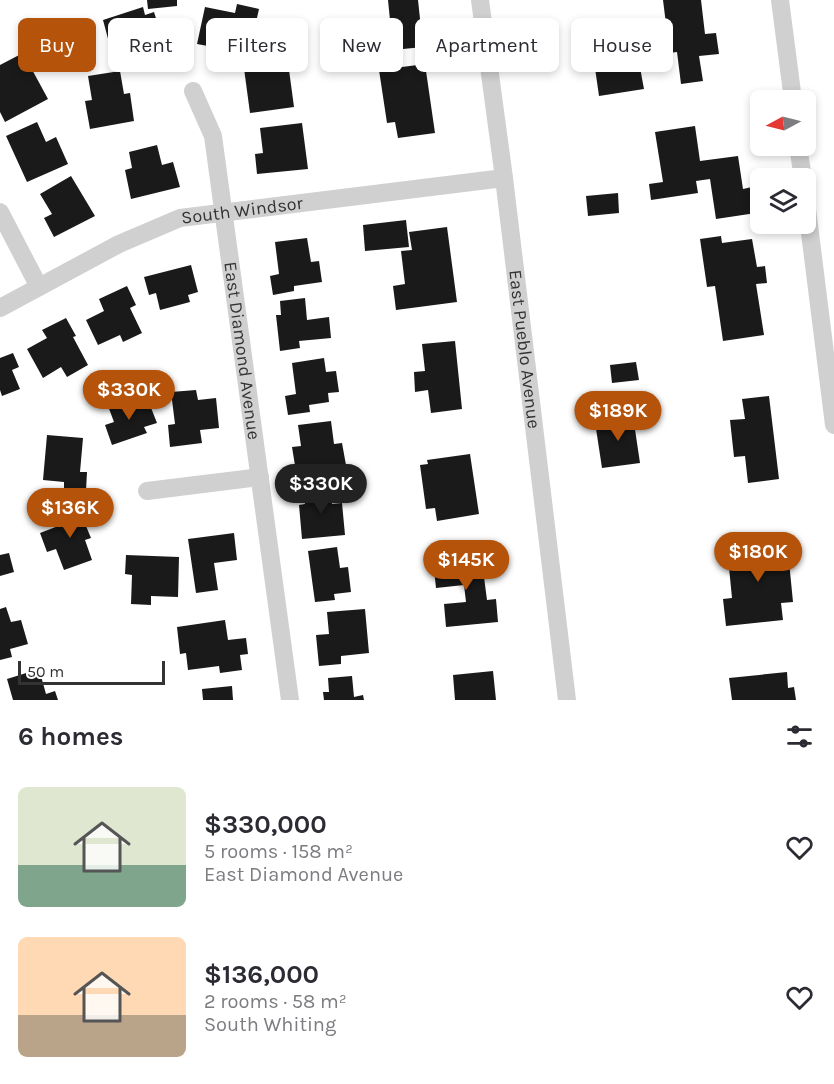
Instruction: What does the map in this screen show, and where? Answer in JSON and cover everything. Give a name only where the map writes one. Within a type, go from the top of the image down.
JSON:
[{"type":"street","name":"East Pueblo Avenue","points":[[480,0],[504,178],[567,700]]},
{"type":"street","points":[[780,0],[792,90]]},
{"type":"street","name":"East Diamond Avenue","points":[[193,91],[213,135],[290,700]]},
{"type":"street","name":"South Windsor","points":[[0,308],[119,244],[180,218],[504,178]]},
{"type":"street","points":[[0,212],[39,287]]},
{"type":"street","points":[[810,234],[834,425]]},
{"type":"street","points":[[147,491],[260,477]]},
{"type":"building","points":[[147,0],[177,0],[177,6],[148,9]]},
{"type":"building","points":[[388,0],[418,0],[420,18],[415,18],[415,48],[403,49],[403,18],[390,18]]},
{"type":"building","points":[[663,0],[701,0],[705,34],[716,33],[719,54],[699,56],[703,81],[681,84],[677,52],[673,52],[673,18],[665,18]]},
{"type":"building","points":[[237,4],[259,9],[257,18],[206,18],[206,46],[197,44],[205,7],[235,13]]},
{"type":"building","points":[[143,7],[145,15],[154,12],[156,18],[109,18]]},
{"type":"building","points":[[108,18],[108,39],[103,20]]},
{"type":"building","points":[[18,56],[18,72],[33,72],[48,99],[5,122],[0,112],[0,65]]},
{"type":"building","points":[[415,65],[415,72],[426,72],[435,133],[398,138],[395,122],[387,123],[379,72],[403,72],[403,67]]},
{"type":"building","points":[[120,72],[124,94],[130,93],[134,121],[90,129],[85,101],[92,100],[88,76]]},
{"type":"building","points":[[244,72],[289,72],[294,107],[250,113]]},
{"type":"building","points":[[596,72],[641,72],[644,89],[599,96]]},
{"type":"building","points":[[37,122],[46,142],[56,137],[68,164],[27,182],[6,136]]},
{"type":"building","points":[[302,123],[308,169],[257,174],[255,154],[263,153],[260,128]]},
{"type":"building","points":[[695,126],[700,161],[738,156],[743,189],[750,187],[750,214],[716,219],[710,179],[696,181],[698,193],[651,200],[649,184],[663,182],[655,132]]},
{"type":"building","points":[[157,145],[162,165],[173,162],[180,187],[131,199],[125,170],[132,168],[129,152]]},
{"type":"building","points":[[71,176],[95,216],[54,237],[44,218],[52,214],[40,194]]},
{"type":"building","points":[[618,193],[619,213],[588,216],[586,196]]},
{"type":"building","points":[[406,220],[409,247],[365,251],[363,225]]},
{"type":"building","points":[[447,227],[457,302],[396,310],[393,286],[405,284],[401,251],[412,250],[409,232]]},
{"type":"building","points":[[721,236],[722,243],[752,239],[757,267],[765,266],[767,283],[756,284],[764,335],[723,341],[715,286],[707,287],[700,239]]},
{"type":"building","points":[[307,238],[311,262],[319,261],[322,282],[294,286],[294,291],[273,295],[270,276],[279,274],[275,242]]},
{"type":"building","points":[[191,265],[198,292],[188,295],[190,302],[160,310],[156,293],[149,295],[144,277]]},
{"type":"building","points":[[127,286],[136,305],[130,308],[142,333],[123,342],[120,335],[98,345],[86,320],[104,311],[99,299]]},
{"type":"building","points":[[305,298],[307,320],[329,317],[331,338],[299,341],[300,348],[280,351],[276,315],[281,315],[280,301]]},
{"type":"building","points":[[66,318],[88,365],[67,377],[61,367],[43,378],[27,349],[47,338],[42,330]]},
{"type":"building","points":[[455,341],[462,409],[431,413],[428,390],[415,392],[414,372],[425,371],[422,344]]},
{"type":"building","points":[[13,353],[19,367],[12,370],[20,389],[2,396],[0,358]]},
{"type":"building","points":[[324,358],[326,372],[336,371],[339,392],[328,393],[329,402],[309,405],[310,412],[288,415],[285,396],[296,394],[292,363]]},
{"type":"building","points":[[636,362],[639,380],[612,383],[610,365]]},
{"type":"building","points":[[196,390],[198,400],[216,398],[219,428],[200,430],[202,443],[170,447],[168,425],[175,424],[171,392]]},
{"type":"building","points":[[769,396],[779,479],[748,483],[745,456],[734,457],[730,420],[745,419],[742,399]]},
{"type":"building","points":[[125,400],[127,407],[148,400],[157,423],[144,427],[147,433],[112,445],[105,425],[114,422],[108,406]]},
{"type":"building","points":[[633,416],[640,463],[602,468],[595,422]]},
{"type":"building","points":[[331,421],[334,444],[342,443],[346,465],[317,469],[318,475],[297,478],[292,447],[301,446],[298,425]]},
{"type":"building","points":[[47,435],[83,438],[80,472],[87,472],[86,491],[64,490],[64,482],[43,480]]},
{"type":"building","points":[[470,454],[479,514],[437,521],[435,508],[426,509],[420,465],[428,464],[427,460]]},
{"type":"building","points":[[330,487],[332,504],[342,503],[345,535],[302,539],[299,505],[305,504],[303,490]]},
{"type":"building","points":[[85,507],[91,524],[86,526],[91,538],[85,540],[92,560],[64,570],[56,549],[47,552],[40,533],[66,523],[63,515]]},
{"type":"building","points":[[234,533],[237,560],[214,563],[218,590],[196,593],[188,539]]},
{"type":"building","points":[[787,541],[793,602],[781,603],[783,620],[726,626],[723,599],[732,598],[727,547]]},
{"type":"building","points":[[337,547],[340,568],[348,567],[351,592],[334,594],[335,600],[315,602],[308,551]]},
{"type":"building","points":[[9,553],[14,572],[0,576],[0,555]]},
{"type":"building","points":[[481,554],[487,600],[496,599],[498,622],[446,627],[444,604],[466,602],[464,585],[436,588],[433,560]]},
{"type":"building","points":[[126,555],[179,557],[178,597],[151,596],[151,605],[131,604],[132,575],[125,574]]},
{"type":"building","points":[[6,607],[11,622],[21,620],[28,644],[10,649],[12,657],[0,660],[0,609]]},
{"type":"building","points":[[365,609],[369,653],[341,656],[341,664],[319,666],[316,635],[329,634],[327,612]]},
{"type":"building","points":[[225,620],[228,640],[246,638],[248,654],[240,655],[242,670],[220,673],[219,666],[188,670],[186,653],[180,654],[177,627]]},
{"type":"building","points":[[39,669],[46,694],[55,691],[58,700],[13,700],[7,679]]},
{"type":"building","points":[[493,671],[496,700],[455,700],[453,675]]},
{"type":"building","points":[[787,672],[788,688],[794,687],[796,700],[732,700],[729,678]]},
{"type":"building","points":[[352,676],[354,697],[363,695],[364,700],[324,700],[323,692],[329,692],[328,678]]},
{"type":"building","points":[[232,686],[233,700],[203,700],[202,689]]}]
